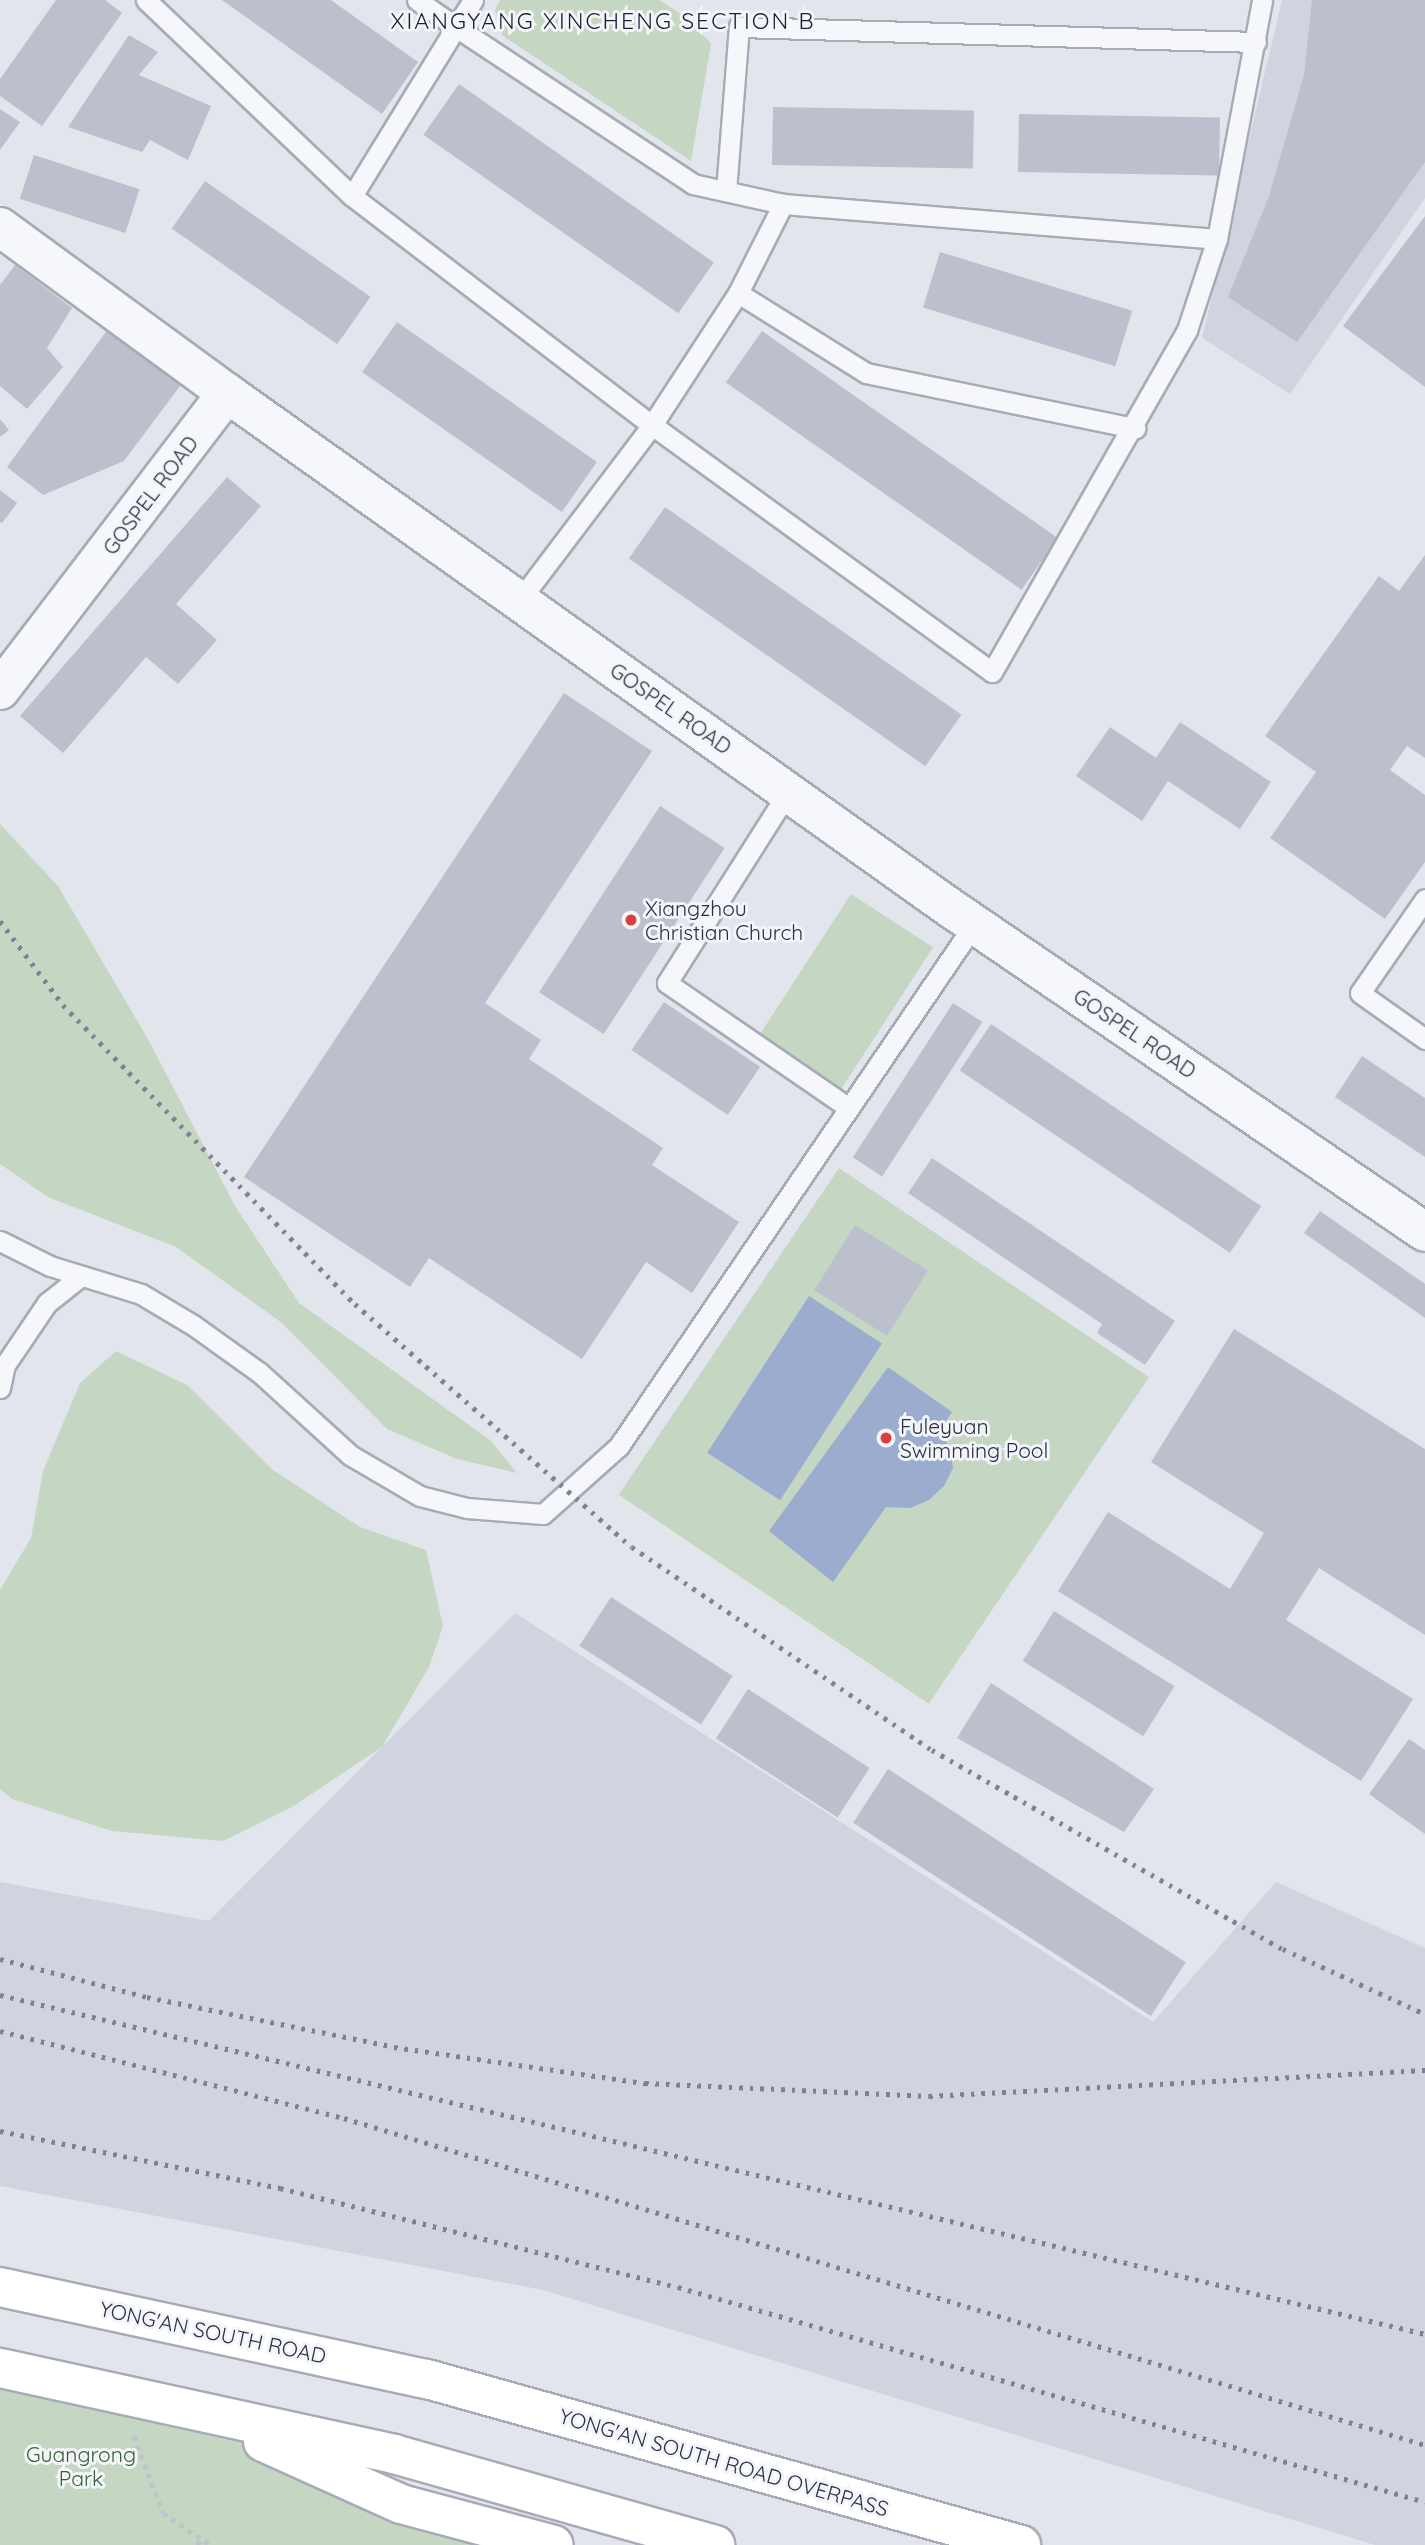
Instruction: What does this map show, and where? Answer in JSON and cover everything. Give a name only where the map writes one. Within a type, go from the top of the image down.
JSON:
[{"type":"main road","name":"YONG'AN SOUTH ROAD","points":[[0,2287],[427,2379]]},
{"type":"main road","points":[[0,2368],[394,2454],[715,2545]]},
{"type":"main road","name":"YONG'AN SOUTH ROAD OVERPASS","points":[[427,2379],[1021,2545]]},
{"type":"main road","points":[[188,2409],[401,2504],[554,2545]]},
{"type":"street","points":[[0,227],[227,393]]},
{"type":"street","name":"GOSPEL ROAD","points":[[0,690],[227,393],[975,923],[1425,1232]]},
{"type":"lane","points":[[146,0],[352,196],[652,425],[992,672],[1135,428],[1187,330],[1217,239],[1262,0]]},
{"type":"lane","points":[[417,0],[693,184],[783,204],[1217,239]]},
{"type":"lane","points":[[352,196],[473,0]]},
{"type":"lane","points":[[726,191],[739,27],[1256,42]]},
{"type":"lane","points":[[519,601],[652,425],[738,293],[783,204]]},
{"type":"lane","points":[[738,293],[866,373],[1135,428]]},
{"type":"lane","points":[[788,792],[667,983],[849,1108]]},
{"type":"lane","points":[[1425,899],[1360,993],[1425,1039]]},
{"type":"lane","points":[[0,1241],[81,1276],[141,1294],[193,1325],[260,1373],[350,1455],[420,1496],[467,1508],[543,1514],[619,1446],[975,923]]},
{"type":"lane","points":[[0,1388],[5,1365],[47,1303],[81,1276]]},
{"type":"path","points":[[124,2395],[139,2457],[163,2513],[211,2545]]},
{"type":"path","points":[[197,2545],[201,2539]]},
{"type":"shaded area","points":[[1282,0],[1425,0],[1425,198],[1290,394],[1202,338]]},
{"type":"shaded area","points":[[515,1613],[1153,2022],[1276,1882],[1425,1948],[1425,2545],[1375,2545],[543,2290],[0,2186],[0,1882],[209,1921]]},
{"type":"green space","points":[[500,0],[659,0],[689,19],[711,44],[691,161],[503,36],[495,10]]},
{"type":"green space","points":[[0,824],[58,886],[148,1039],[235,1206],[299,1303],[490,1440],[517,1473],[457,1459],[387,1429],[282,1323],[176,1247],[48,1197],[0,1164]]},
{"type":"green space","points":[[851,894],[933,947],[836,1097],[754,1043]]},
{"type":"green space","name":"Fuleyuan Swimming Pool","points":[[839,1168],[1149,1377],[929,1704],[619,1495]]},
{"type":"green space","points":[[116,1351],[187,1385],[273,1470],[360,1527],[426,1550],[443,1626],[429,1667],[382,1747],[292,1807],[223,1841],[112,1831],[12,1799],[0,1789],[0,1590],[31,1538],[43,1471],[80,1383]]},
{"type":"green space","name":"Guangrong Park","points":[[0,2368],[188,2408],[554,2545],[0,2545]]},
{"type":"water","points":[[809,1296],[882,1343],[780,1500],[707,1453]]},
{"type":"water","points":[[888,1367],[952,1412],[940,1430],[950,1449],[953,1468],[944,1486],[929,1500],[910,1508],[886,1507],[833,1582],[769,1531]]},
{"type":"building","points":[[56,0],[105,0],[122,13],[42,126],[0,96],[0,79]]},
{"type":"building","points":[[222,0],[331,0],[418,62],[382,114]]},
{"type":"building","points":[[1312,0],[1425,0],[1425,162],[1297,342],[1228,297],[1269,196],[1304,75]]},
{"type":"building","points":[[129,35],[158,52],[139,75],[211,106],[188,160],[150,140],[142,152],[68,127]]},
{"type":"building","points":[[459,84],[714,262],[678,313],[423,135]]},
{"type":"building","points":[[773,107],[974,111],[973,168],[772,165]]},
{"type":"building","points":[[0,109],[20,122],[0,150]]},
{"type":"building","points":[[1019,114],[1220,118],[1219,175],[1018,172]]},
{"type":"building","points":[[34,155],[140,189],[125,233],[20,199]]},
{"type":"building","points":[[205,181],[370,297],[337,344],[172,229]]},
{"type":"building","points":[[1425,216],[1425,387],[1343,326]]},
{"type":"building","points":[[940,252],[1132,311],[1115,366],[923,307]]},
{"type":"building","points":[[15,265],[72,308],[47,348],[63,367],[27,409],[0,386],[0,285]]},
{"type":"building","points":[[397,322],[597,462],[562,512],[362,372]]},
{"type":"building","points":[[111,325],[183,382],[124,461],[43,495],[7,467]]},
{"type":"building","points":[[762,331],[1058,538],[1022,590],[726,383]]},
{"type":"building","points":[[0,419],[9,430],[0,437]]},
{"type":"building","points":[[227,477],[261,506],[176,604],[217,640],[178,684],[146,657],[63,753],[20,716]]},
{"type":"building","points":[[0,490],[17,503],[2,523],[0,522]]},
{"type":"building","points":[[665,507],[962,715],[925,766],[629,559]]},
{"type":"building","points":[[1425,555],[1425,758],[1407,746],[1390,770],[1425,795],[1425,862],[1385,919],[1270,838],[1316,772],[1265,736],[1379,576],[1399,591]]},
{"type":"building","points":[[564,693],[652,751],[485,1003],[541,1040],[529,1059],[663,1148],[652,1165],[739,1222],[692,1293],[646,1262],[582,1359],[429,1258],[410,1287],[244,1177]]},
{"type":"building","points":[[1180,722],[1271,782],[1240,829],[1168,781],[1142,821],[1076,776],[1110,727],[1156,758]]},
{"type":"building","name":"Xiangzhou Christian Church","points":[[660,806],[725,848],[604,1034],[539,992]]},
{"type":"building","points":[[664,1002],[760,1067],[728,1115],[632,1050]]},
{"type":"building","points":[[953,1003],[982,1022],[882,1176],[853,1157]]},
{"type":"building","points":[[991,1024],[1261,1206],[1230,1253],[960,1070]]},
{"type":"building","points":[[1362,1056],[1425,1098],[1425,1157],[1335,1097]]},
{"type":"building","points":[[932,1158],[1175,1321],[1145,1365],[1097,1333],[1102,1324],[908,1193]]},
{"type":"building","points":[[1320,1211],[1425,1284],[1425,1318],[1304,1233]]},
{"type":"building","points":[[855,1225],[928,1271],[887,1336],[814,1290]]},
{"type":"building","points":[[1234,1329],[1425,1449],[1425,1635],[1319,1568],[1286,1620],[1413,1699],[1361,1781],[1058,1591],[1108,1512],[1230,1589],[1264,1533],[1151,1462]]},
{"type":"building","points":[[611,1597],[733,1676],[701,1725],[579,1646]]},
{"type":"building","points":[[1054,1611],[1174,1686],[1143,1736],[1023,1661]]},
{"type":"building","points":[[991,1683],[1154,1789],[1124,1832],[957,1738]]},
{"type":"building","points":[[748,1689],[870,1768],[837,1817],[716,1738]]},
{"type":"building","points":[[1409,1739],[1425,1750],[1425,1834],[1369,1794]]},
{"type":"building","points":[[888,1769],[1186,1962],[1151,2016],[853,1823]]},
{"type":"railway","points":[[0,921],[63,1005],[355,1304],[632,1547],[932,1750],[1283,1949],[1425,2014]]},
{"type":"railway","points":[[0,1959],[147,1997],[394,2047],[645,2083],[929,2096],[1425,2070]]},
{"type":"railway","points":[[0,1995],[1425,2334]]},
{"type":"railway","points":[[0,2031],[344,2118],[1425,2445]]},
{"type":"railway","points":[[0,2131],[280,2188],[678,2287],[1425,2502]]},
{"type":"place","name":"Xiangzhou Christian Church","points":[[631,920]]},
{"type":"place","name":"Fuleyuan Swimming Pool","points":[[886,1438]]},
{"type":"district","name":"XIANGYANG XINCHENG SECTION B","points":[[603,21]]}]
